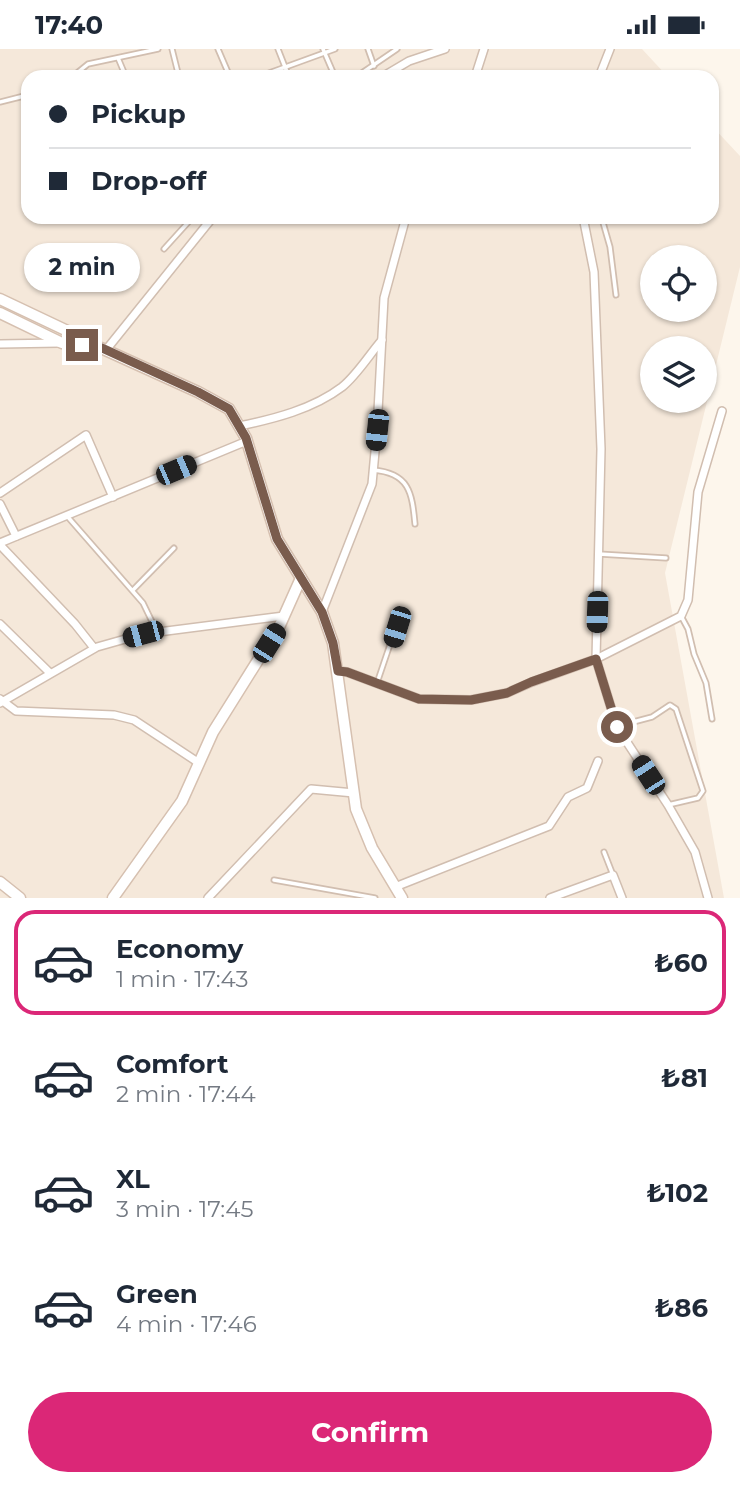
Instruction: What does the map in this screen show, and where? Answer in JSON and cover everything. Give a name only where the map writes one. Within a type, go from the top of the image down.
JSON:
[{"type":"street","points":[[394,70],[409,61],[445,49]]},
{"type":"street","points":[[477,70],[484,49]]},
{"type":"street","points":[[602,70],[610,49]]},
{"type":"street","points":[[104,349],[207,224]]},
{"type":"street","points":[[322,612],[372,484],[384,298],[404,224]]},
{"type":"street","points":[[584,224],[594,272],[601,449],[596,659],[617,727],[695,852],[708,898]]},
{"type":"street","points":[[0,299],[229,409],[247,441],[277,539],[322,612],[333,643],[356,809],[372,848],[401,898]]},
{"type":"street","points":[[0,313],[62,343]]},
{"type":"street","points":[[239,426],[269,420],[312,404],[344,386],[382,339]]},
{"type":"street","points":[[0,344],[62,343],[104,349]]},
{"type":"street","points":[[338,671],[419,699],[471,700],[507,693],[596,659],[681,616],[688,600],[698,492],[722,411]]},
{"type":"street","points":[[0,493],[86,435],[113,497]]},
{"type":"street","points":[[94,648],[0,544],[247,441]]},
{"type":"street","points":[[0,504],[16,536]]},
{"type":"street","points":[[113,898],[182,801],[213,732],[284,616],[301,578]]},
{"type":"street","points":[[199,763],[128,717],[16,711],[1,701],[94,648],[157,632],[284,616]]},
{"type":"street","points":[[0,624],[50,673]]},
{"type":"street","points":[[395,887],[549,826],[568,797],[587,788],[598,761]]},
{"type":"street","points":[[208,898],[311,789],[354,793]]},
{"type":"street","points":[[550,898],[613,875],[622,898]]},
{"type":"street","points":[[0,881],[20,898]]},
{"type":"lane","points":[[81,70],[88,64],[158,49]]},
{"type":"lane","points":[[172,49],[177,70]]},
{"type":"lane","points":[[218,49],[226,70]]},
{"type":"lane","points":[[278,49],[286,70]]},
{"type":"lane","points":[[277,70],[335,49]]},
{"type":"lane","points":[[368,49],[374,66]]},
{"type":"lane","points":[[367,70],[397,49]]},
{"type":"lane","points":[[324,51],[332,70]]},
{"type":"lane","points":[[118,58],[123,70]]},
{"type":"lane","points":[[0,102],[21,97]]},
{"type":"lane","points":[[603,224],[616,295]]},
{"type":"lane","points":[[164,249],[186,225]]},
{"type":"lane","points":[[373,470],[389,471],[407,485],[412,497],[415,524]]},
{"type":"lane","points":[[67,516],[144,603],[157,632]]},
{"type":"lane","points":[[133,590],[174,548]]},
{"type":"lane","points":[[599,554],[666,558]]},
{"type":"lane","points":[[377,683],[401,612]]},
{"type":"lane","points":[[681,616],[706,683],[712,719]]},
{"type":"lane","points":[[617,727],[652,717],[670,705],[675,707],[703,789],[698,798],[668,805]]},
{"type":"lane","points":[[604,852],[613,875]]},
{"type":"lane","points":[[274,880],[375,898]]},
{"type":"shaded area","points":[[0,49],[642,49],[662,70],[21,70],[21,224],[719,224],[719,134],[740,156],[740,267],[717,361],[717,336],[640,336],[640,413],[704,413],[665,573],[724,898],[0,898]]},
{"type":"route","points":[[82,345],[102,348],[229,409],[246,438],[277,539],[322,612],[333,643],[338,671],[419,699],[471,700],[507,693],[596,659],[617,727]]}]
